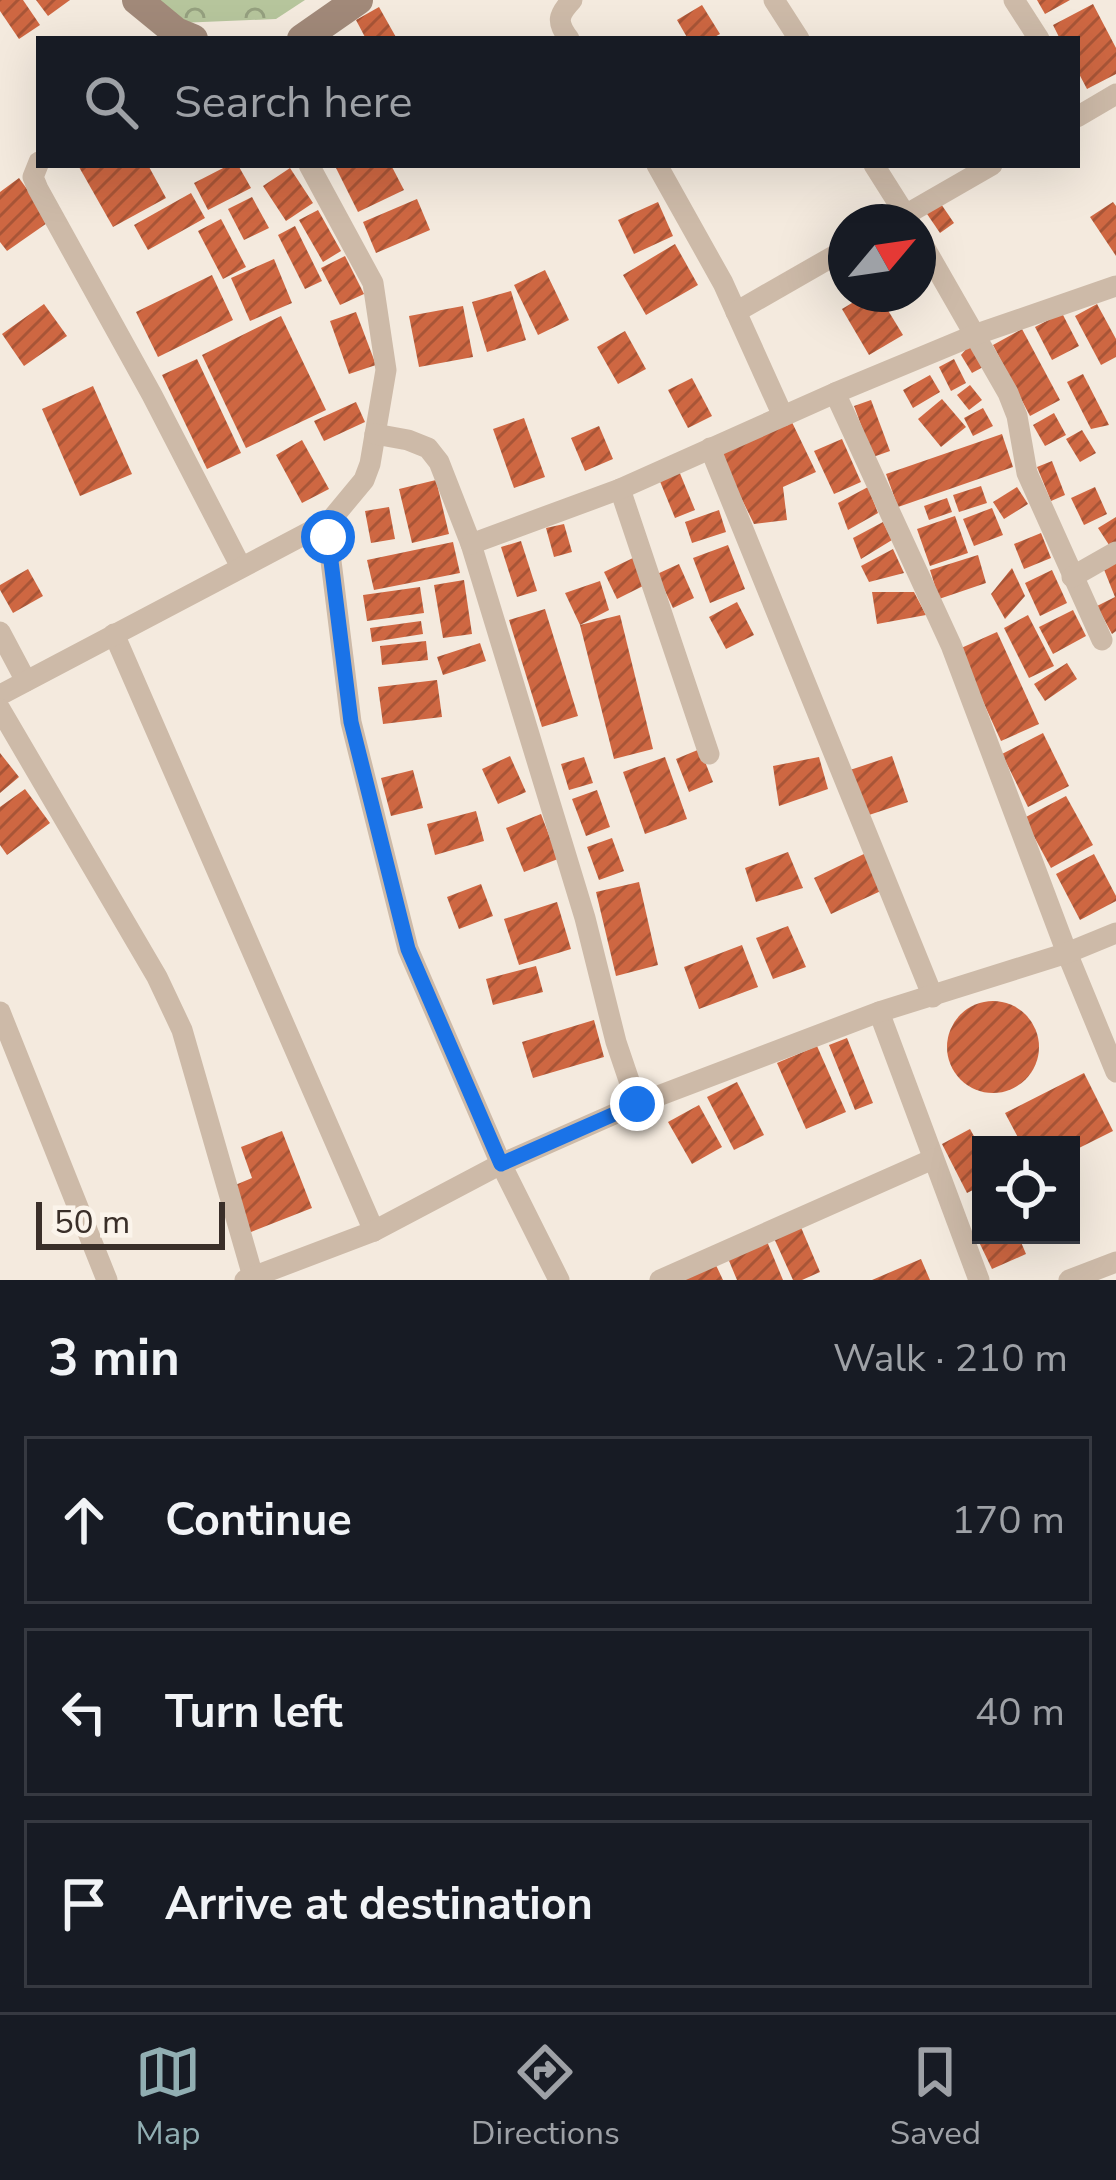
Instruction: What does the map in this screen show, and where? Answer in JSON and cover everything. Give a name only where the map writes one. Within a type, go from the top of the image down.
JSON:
[{"type":"main road","points":[[137,0],[186,36]]},
{"type":"main road","points":[[306,36],[358,0]]},
{"type":"street","points":[[567,36],[559,18],[572,0]]},
{"type":"street","points":[[774,0],[797,36]]},
{"type":"street","points":[[1014,0],[1037,36]]},
{"type":"street","points":[[1080,109],[1116,94]]},
{"type":"street","points":[[37,168],[33,177],[38,189],[241,567]]},
{"type":"street","points":[[0,694],[330,521],[364,480],[386,370],[373,283],[311,168]]},
{"type":"street","points":[[659,168],[724,283],[783,416]]},
{"type":"street","points":[[876,168],[895,204]]},
{"type":"street","points":[[929,204],[987,168]]},
{"type":"street","points":[[736,312],[828,259]]},
{"type":"street","points":[[936,266],[1008,393],[1027,473],[1102,640]]},
{"type":"street","points":[[471,544],[620,489],[977,334],[1116,286]]},
{"type":"street","points":[[836,393],[951,645],[1067,952],[1113,1057]]},
{"type":"street","points":[[375,434],[428,448],[440,461],[471,544],[637,1104]]},
{"type":"street","points":[[710,448],[933,998]]},
{"type":"street","points":[[620,489],[709,754]]},
{"type":"street","points":[[330,521],[328,537],[351,722],[408,949],[501,1164],[559,1280]]},
{"type":"street","points":[[1072,577],[1116,552]]},
{"type":"street","points":[[0,632],[26,681]]},
{"type":"street","points":[[114,634],[374,1231]]},
{"type":"street","points":[[0,709],[158,976],[182,1030],[251,1279],[374,1231],[501,1164],[637,1104],[879,1012],[933,998],[1116,933]]},
{"type":"street","points":[[0,1012],[107,1280]]},
{"type":"street","points":[[879,1012],[980,1280]]},
{"type":"street","points":[[660,1280],[933,1159]]},
{"type":"street","points":[[1069,1280],[1116,1262]]},
{"type":"green space","points":[[155,0],[305,0],[276,19],[179,23]]},
{"type":"building","points":[[0,0],[23,0],[40,25],[19,39],[0,11]]},
{"type":"building","points":[[36,0],[70,0],[48,16]]},
{"type":"building","points":[[1037,0],[1070,0],[1045,14]]},
{"type":"building","points":[[1093,4],[1116,48],[1116,74],[1087,89],[1080,76],[1080,36],[1058,36],[1053,25]]},
{"type":"building","points":[[702,5],[720,34],[686,36],[677,20]]},
{"type":"building","points":[[379,7],[395,36],[364,36],[356,20]]},
{"type":"building","points":[[80,168],[150,168],[166,198],[113,227]]},
{"type":"building","points":[[223,168],[240,168],[251,188],[208,210],[194,183]]},
{"type":"building","points":[[290,168],[313,203],[286,221],[263,186]]},
{"type":"building","points":[[336,168],[393,168],[404,190],[358,212]]},
{"type":"building","points":[[19,178],[50,221],[7,251],[0,242],[0,192]]},
{"type":"building","points":[[191,193],[205,218],[148,250],[134,225]]},
{"type":"building","points":[[252,197],[269,228],[244,240],[228,209]]},
{"type":"building","points":[[417,199],[430,230],[376,253],[363,222]]},
{"type":"building","points":[[939,201],[954,223],[940,233],[936,227],[935,204]]},
{"type":"building","points":[[658,202],[673,236],[634,254],[618,220]]},
{"type":"building","points":[[1113,202],[1116,206],[1116,256],[1090,217]]},
{"type":"building","points":[[318,210],[341,251],[323,262],[299,220]]},
{"type":"building","points":[[221,219],[246,267],[223,279],[198,231]]},
{"type":"building","points":[[295,226],[322,281],[305,289],[278,235]]},
{"type":"building","points":[[675,244],[698,285],[646,315],[623,275]]},
{"type":"building","points":[[345,256],[364,294],[340,305],[321,268]]},
{"type":"building","points":[[274,259],[292,303],[250,321],[231,278]]},
{"type":"building","points":[[545,270],[569,320],[538,335],[514,285]]},
{"type":"building","points":[[212,275],[233,320],[158,357],[136,312]]},
{"type":"building","points":[[511,291],[526,340],[487,352],[472,302]]},
{"type":"building","points":[[44,304],[67,336],[24,366],[2,334]]},
{"type":"building","points":[[1097,304],[1116,339],[1116,357],[1101,365],[1075,316]]},
{"type":"building","points":[[463,306],[473,357],[419,367],[409,316]]},
{"type":"building","points":[[356,312],[376,365],[349,374],[330,321]]},
{"type":"building","points":[[844,312],[889,312],[903,335],[869,355]]},
{"type":"building","points":[[1062,313],[1079,346],[1052,360],[1035,327]]},
{"type":"building","points":[[281,316],[326,410],[246,448],[202,355]]},
{"type":"building","points":[[1022,329],[1060,400],[1030,416],[993,345]]},
{"type":"building","points":[[625,331],[646,369],[618,384],[597,347]]},
{"type":"building","points":[[970,345],[983,367],[972,373],[961,355]]},
{"type":"building","points":[[197,359],[241,453],[207,469],[162,375]]},
{"type":"building","points":[[954,359],[966,383],[951,391],[939,367]]},
{"type":"building","points":[[1083,374],[1109,425],[1091,429],[1067,382]]},
{"type":"building","points":[[930,375],[940,392],[913,408],[903,390]]},
{"type":"building","points":[[692,378],[712,416],[688,428],[668,390]]},
{"type":"building","points":[[970,385],[982,400],[969,410],[957,395]]},
{"type":"building","points":[[93,386],[132,474],[80,496],[42,409]]},
{"type":"building","points":[[942,399],[966,427],[941,447],[918,419]]},
{"type":"building","points":[[871,400],[890,451],[873,457],[854,406]]},
{"type":"building","points":[[356,402],[365,422],[324,441],[314,421]]},
{"type":"building","points":[[983,408],[993,426],[973,436],[964,418]]},
{"type":"building","points":[[1054,413],[1066,435],[1045,446],[1033,425]]},
{"type":"building","points":[[789,416],[816,472],[783,487],[787,520],[754,524],[718,451]]},
{"type":"building","points":[[524,418],[545,477],[514,488],[493,429]]},
{"type":"building","points":[[599,426],[613,459],[585,471],[571,438]]},
{"type":"building","points":[[1082,430],[1096,453],[1080,462],[1066,439]]},
{"type":"building","points":[[1002,434],[1013,467],[898,507],[886,474]]},
{"type":"building","points":[[842,439],[861,482],[834,494],[814,451]]},
{"type":"building","points":[[302,440],[329,489],[302,503],[276,455]]},
{"type":"building","points":[[1052,461],[1065,495],[1051,501],[1037,467]]},
{"type":"building","points":[[679,471],[695,510],[675,518],[659,479]]},
{"type":"building","points":[[436,480],[449,534],[412,543],[399,489]]},
{"type":"building","points":[[981,486],[987,503],[959,512],[953,495]]},
{"type":"building","points":[[868,487],[878,513],[848,530],[838,503]]},
{"type":"building","points":[[1017,487],[1028,504],[1004,519],[993,502]]},
{"type":"building","points":[[1095,487],[1107,514],[1084,525],[1071,498]]},
{"type":"building","points":[[947,498],[952,512],[929,520],[924,506]]},
{"type":"building","points":[[389,507],[395,539],[371,543],[365,511]]},
{"type":"building","points":[[992,508],[1003,535],[974,546],[963,519]]},
{"type":"building","points":[[719,510],[726,532],[692,543],[685,522]]},
{"type":"building","points":[[955,516],[968,553],[930,566],[917,529]]},
{"type":"building","points":[[1116,517],[1116,545],[1111,548],[1098,528]]},
{"type":"building","points":[[883,522],[892,540],[861,559],[853,538]]},
{"type":"building","points":[[564,524],[572,552],[554,557],[546,528]]},
{"type":"building","points":[[1041,533],[1051,558],[1024,569],[1014,544]]},
{"type":"building","points":[[521,541],[537,591],[517,597],[501,547]]},
{"type":"building","points":[[453,542],[460,573],[374,590],[367,560]]},
{"type":"building","points":[[728,545],[745,589],[710,603],[693,558]]},
{"type":"building","points":[[893,549],[904,573],[869,582],[861,566]]},
{"type":"building","points":[[978,555],[986,583],[939,599],[930,570]]},
{"type":"building","points":[[633,558],[645,585],[617,599],[604,572]]},
{"type":"building","points":[[1116,562],[1116,631],[1112,634],[1097,606],[1115,597],[1103,567]]},
{"type":"building","points":[[679,564],[694,598],[673,608],[657,574]]},
{"type":"building","points":[[1012,568],[1025,596],[1005,619],[991,594]]},
{"type":"building","points":[[28,569],[43,596],[13,613],[0,585]]},
{"type":"building","points":[[1052,570],[1067,603],[1040,616],[1025,583]]},
{"type":"building","points":[[464,580],[472,634],[443,638],[434,585]]},
{"type":"building","points":[[600,581],[609,610],[580,625],[565,593]]},
{"type":"building","points":[[420,587],[424,613],[367,621],[363,595]]},
{"type":"building","points":[[872,592],[914,592],[926,615],[877,624]]},
{"type":"building","points":[[737,602],[754,635],[726,649],[709,617]]},
{"type":"building","points":[[545,609],[578,716],[542,727],[509,620]]},
{"type":"building","points":[[1073,610],[1086,636],[1053,654],[1039,627]]},
{"type":"building","points":[[620,615],[653,749],[614,759],[580,625]]},
{"type":"building","points":[[1028,615],[1054,666],[1029,678],[1004,628]]},
{"type":"building","points":[[421,621],[423,634],[372,642],[370,628]]},
{"type":"building","points":[[997,632],[1039,724],[1001,741],[959,649]]},
{"type":"building","points":[[426,641],[428,660],[382,665],[380,646]]},
{"type":"building","points":[[480,643],[486,661],[443,675],[437,657]]},
{"type":"building","points":[[1067,663],[1077,679],[1045,701],[1034,684]]},
{"type":"building","points":[[437,680],[442,717],[383,724],[378,687]]},
{"type":"building","points":[[1043,733],[1069,786],[1028,807],[1002,754]]},
{"type":"building","points":[[700,749],[713,782],[689,792],[676,759]]},
{"type":"building","points":[[0,753],[19,777],[0,793]]},
{"type":"building","points":[[510,756],[526,792],[498,804],[482,769]]},
{"type":"building","points":[[892,756],[908,802],[866,816],[850,770]]},
{"type":"building","points":[[584,757],[593,783],[569,790],[561,764]]},
{"type":"building","points":[[665,757],[687,819],[645,834],[623,772]]},
{"type":"building","points":[[819,757],[828,789],[779,806],[773,766]]},
{"type":"building","points":[[413,770],[423,808],[391,816],[381,778]]},
{"type":"building","points":[[25,789],[50,823],[7,855],[0,845],[0,807]]},
{"type":"building","points":[[597,790],[610,827],[586,836],[572,799]]},
{"type":"building","points":[[1066,796],[1093,845],[1051,868],[1024,818]]},
{"type":"building","points":[[476,811],[484,841],[435,855],[427,824]]},
{"type":"building","points":[[541,814],[558,859],[524,872],[506,828]]},
{"type":"building","points":[[612,838],[624,871],[599,880],[587,847]]},
{"type":"building","points":[[788,852],[803,888],[756,902],[745,868]]},
{"type":"building","points":[[866,853],[883,890],[831,914],[814,878]]},
{"type":"building","points":[[1094,854],[1116,901],[1080,920],[1056,874]]},
{"type":"building","points":[[639,882],[658,965],[616,976],[596,892]]},
{"type":"building","points":[[481,884],[493,916],[459,929],[447,897]]},
{"type":"building","points":[[557,902],[571,949],[519,965],[504,919]]},
{"type":"building","points":[[788,926],[806,967],[773,979],[756,938]]},
{"type":"building","points":[[742,945],[758,987],[699,1009],[684,967]]},
{"type":"building","points":[[536,966],[543,992],[493,1005],[486,979]]},
{"type":"building","points":[[993,1001],[1011,1004],[1026,1014],[1036,1029],[1036,1065],[1026,1080],[1011,1090],[993,1093],[975,1090],[960,1080],[950,1065],[947,1047],[950,1029],[960,1014],[975,1004]]},
{"type":"building","points":[[594,1020],[604,1057],[533,1078],[522,1042]]},
{"type":"building","points":[[847,1038],[873,1103],[855,1110],[829,1045]]},
{"type":"building","points":[[817,1046],[846,1112],[806,1129],[777,1063]]},
{"type":"building","points":[[1084,1073],[1113,1131],[1080,1148],[1080,1136],[1017,1136],[1005,1113]]},
{"type":"building","points":[[737,1082],[764,1135],[734,1150],[707,1097]]},
{"type":"building","points":[[699,1105],[722,1147],[692,1164],[668,1122]]},
{"type":"building","points":[[970,1129],[974,1136],[972,1190],[967,1193],[942,1144]]},
{"type":"building","points":[[282,1131],[312,1208],[246,1234],[228,1188],[252,1178],[241,1147]]},
{"type":"building","points":[[800,1225],[820,1272],[793,1280],[773,1236]]},
{"type":"building","points":[[766,1239],[783,1280],[737,1280],[727,1256]]},
{"type":"building","points":[[980,1244],[1022,1244],[1026,1254],[992,1269]]},
{"type":"building","points":[[921,1259],[930,1280],[872,1280]]},
{"type":"building","points":[[714,1261],[723,1280],[676,1280]]},
{"type":"route","points":[[328,537],[351,722],[408,949],[501,1164],[637,1104]]}]
